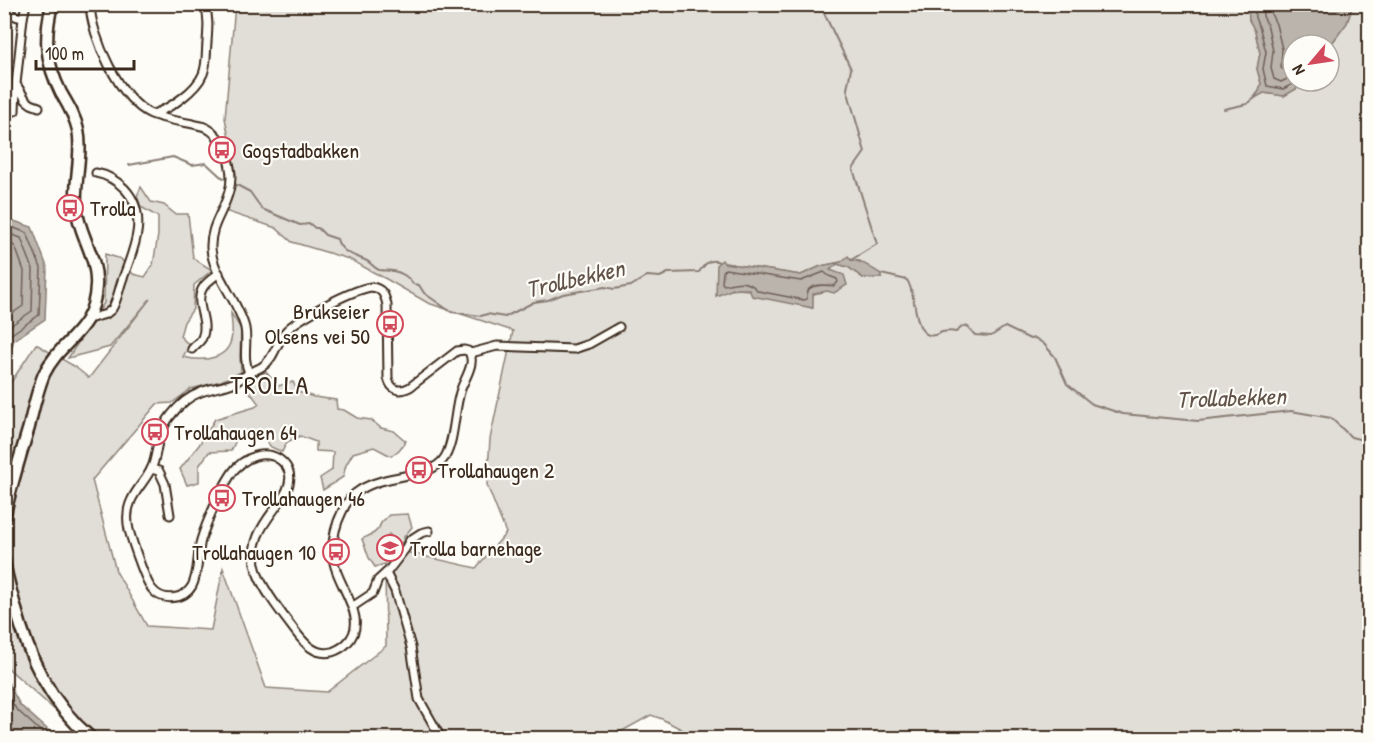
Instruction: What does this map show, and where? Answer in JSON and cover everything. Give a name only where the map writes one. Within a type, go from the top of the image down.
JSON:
[{"type":"main road","points":[[4,519],[43,377],[56,357],[81,330],[89,317],[96,292],[96,269],[76,207],[79,132],[72,112],[54,79],[47,50],[47,28],[52,4]]},
{"type":"main road","points":[[4,560],[18,619],[36,668],[57,702],[74,723],[91,738]]},
{"type":"street","points":[[15,111],[26,4]]},
{"type":"street","points":[[90,4],[97,39],[120,83],[136,103],[153,114],[201,125],[212,130],[225,151],[230,170],[230,191],[214,224],[211,253],[244,325],[246,337],[244,354],[249,373]]},
{"type":"street","points":[[153,114],[182,98],[202,77],[206,64],[208,17],[205,4]]},
{"type":"street","points":[[4,6],[10,13],[23,18]]},
{"type":"street","points":[[16,84],[26,100],[39,107]]},
{"type":"street","points":[[89,317],[109,312],[115,304],[138,231],[136,206],[127,190],[113,179],[96,173]]},
{"type":"street","points":[[192,349],[201,338],[204,326],[199,302],[201,292],[205,285],[219,273]]},
{"type":"street","points":[[471,353],[471,364],[457,403],[445,457],[438,465],[426,471],[372,484],[359,490],[345,505],[333,537],[333,550],[336,568],[352,607],[356,627],[350,640],[338,650],[322,652],[312,649],[303,641],[258,576],[255,562],[256,542],[262,526],[290,486],[288,468],[274,457],[264,455],[254,457],[243,462],[234,470],[203,534],[195,575],[190,588],[183,595],[175,597],[164,597],[152,590],[130,532],[128,510],[131,501],[151,470],[162,428],[181,404],[200,392],[237,381],[266,365],[285,332],[296,321],[365,288],[380,290],[387,305],[389,384],[394,389],[402,391],[458,351],[466,350],[471,353],[497,346],[574,349],[589,344],[619,327]]},
{"type":"street","points":[[151,470],[159,471],[163,479],[170,515]]},
{"type":"street","points":[[352,607],[375,591],[378,580],[386,573],[410,540],[420,533],[429,531]]},
{"type":"street","points":[[386,573],[395,591],[411,646],[419,699],[441,738]]},
{"type":"shaded area","points":[[235,5],[1248,5],[1249,20],[1255,31],[1260,53],[1257,69],[1261,83],[1255,96],[1264,93],[1284,96],[1289,93],[1341,93],[1340,33],[1347,23],[1353,5],[1369,5],[1369,738],[698,738],[651,715],[615,735],[604,738],[86,738],[9,669],[5,660],[6,390],[36,344],[74,366],[89,378],[150,299],[110,347],[68,358],[104,303],[105,254],[121,259],[133,274],[145,277],[153,265],[158,235],[158,217],[141,207],[137,196],[141,187],[151,202],[164,205],[175,214],[188,214],[193,258],[212,270],[194,285],[193,309],[184,322],[180,336],[189,345],[183,357],[207,359],[222,354],[230,342],[231,313],[241,329],[241,372],[221,381],[191,389],[172,403],[157,404],[92,480],[116,571],[147,626],[211,630],[223,568],[266,688],[327,692],[386,646],[385,564],[375,567],[362,539],[376,531],[389,515],[408,514],[412,527],[403,538],[401,543],[403,547],[389,534],[377,547],[389,559],[397,550],[476,568],[506,533],[487,485],[490,439],[513,331],[428,303],[349,259],[292,242],[276,228],[225,211],[236,174],[225,118]],"holes":[[[851,260],[860,261],[881,278],[863,278],[848,267],[837,264],[830,270],[827,291],[813,294],[812,308],[757,291],[735,289],[726,291],[724,263],[801,275],[821,266]]]},
{"type":"shaded area","points":[[266,372],[278,386],[293,382],[298,392],[336,400],[337,409],[344,410],[357,418],[371,420],[381,428],[394,431],[406,441],[391,456],[374,447],[353,453],[346,465],[343,477],[323,490],[320,478],[332,470],[333,452],[316,451],[316,442],[300,436],[287,442],[282,452],[271,447],[264,438],[254,432],[236,440],[231,451],[209,452],[199,466],[199,482],[187,485],[180,469],[199,445],[215,419],[259,404],[249,391],[246,380]]},
{"type":"water","points":[[1248,4],[1353,5],[1347,23],[1340,33],[1281,33],[1281,93],[1289,93],[1284,96],[1264,93],[1255,98],[1261,83],[1257,69],[1260,53],[1255,31],[1249,20]]},
{"type":"water","points":[[5,218],[32,227],[47,267],[45,319],[14,340],[5,367]]},
{"type":"water","points":[[848,256],[851,260],[863,263],[881,274],[881,278],[863,278],[848,267],[837,264],[830,270],[844,275],[847,285],[834,293],[827,291],[813,294],[813,308],[752,296],[749,289],[733,289],[716,296],[717,264],[722,260],[724,263],[801,275],[821,266],[841,262]]},
{"type":"water","points":[[5,677],[20,705],[57,738],[5,738]]},
{"type":"waterway","points":[[816,4],[817,9],[823,11],[851,69],[847,89],[865,152],[853,169],[877,244],[851,260]]},
{"type":"waterway","points":[[1224,109],[1247,104],[1255,98]]},
{"type":"waterway","name":"Trollbekken","points":[[129,165],[173,157],[192,165],[206,163],[228,180]]},
{"type":"waterway","name":"Trollbekken","points":[[233,183],[250,192],[262,209],[300,225],[310,224],[325,235],[337,239],[345,251],[367,261],[377,269],[404,275],[451,312],[505,317],[534,302],[563,294],[605,287],[614,289],[631,286],[647,276],[660,277],[668,273],[699,272],[710,262],[719,262]]},
{"type":"waterway","name":"Trollabekken","points":[[881,274],[907,280],[920,327],[924,332],[929,335],[956,332],[967,326],[975,335],[991,336],[1005,327],[1030,339],[1035,338],[1044,344],[1055,357],[1067,384],[1092,404],[1123,414],[1198,421],[1291,411],[1331,418],[1351,437],[1359,439],[1370,436]]},
{"type":"place","name":"Gogstadbakken","points":[[222,150]]},
{"type":"place","name":"Trolla","points":[[70,208]]},
{"type":"place","name":"Brukseier Olsens vei 50","points":[[390,324]]},
{"type":"place","name":"Trollahaugen 64","points":[[155,432]]},
{"type":"place","name":"Trollahaugen 2","points":[[419,470]]},
{"type":"place","name":"Trollahaugen 46","points":[[222,498]]},
{"type":"place","name":"Trolla barnehage","points":[[390,548]]},
{"type":"place","name":"Trollahaugen 10","points":[[336,552]]},
{"type":"district","name":"TROLLA","points":[[270,385]]}]
